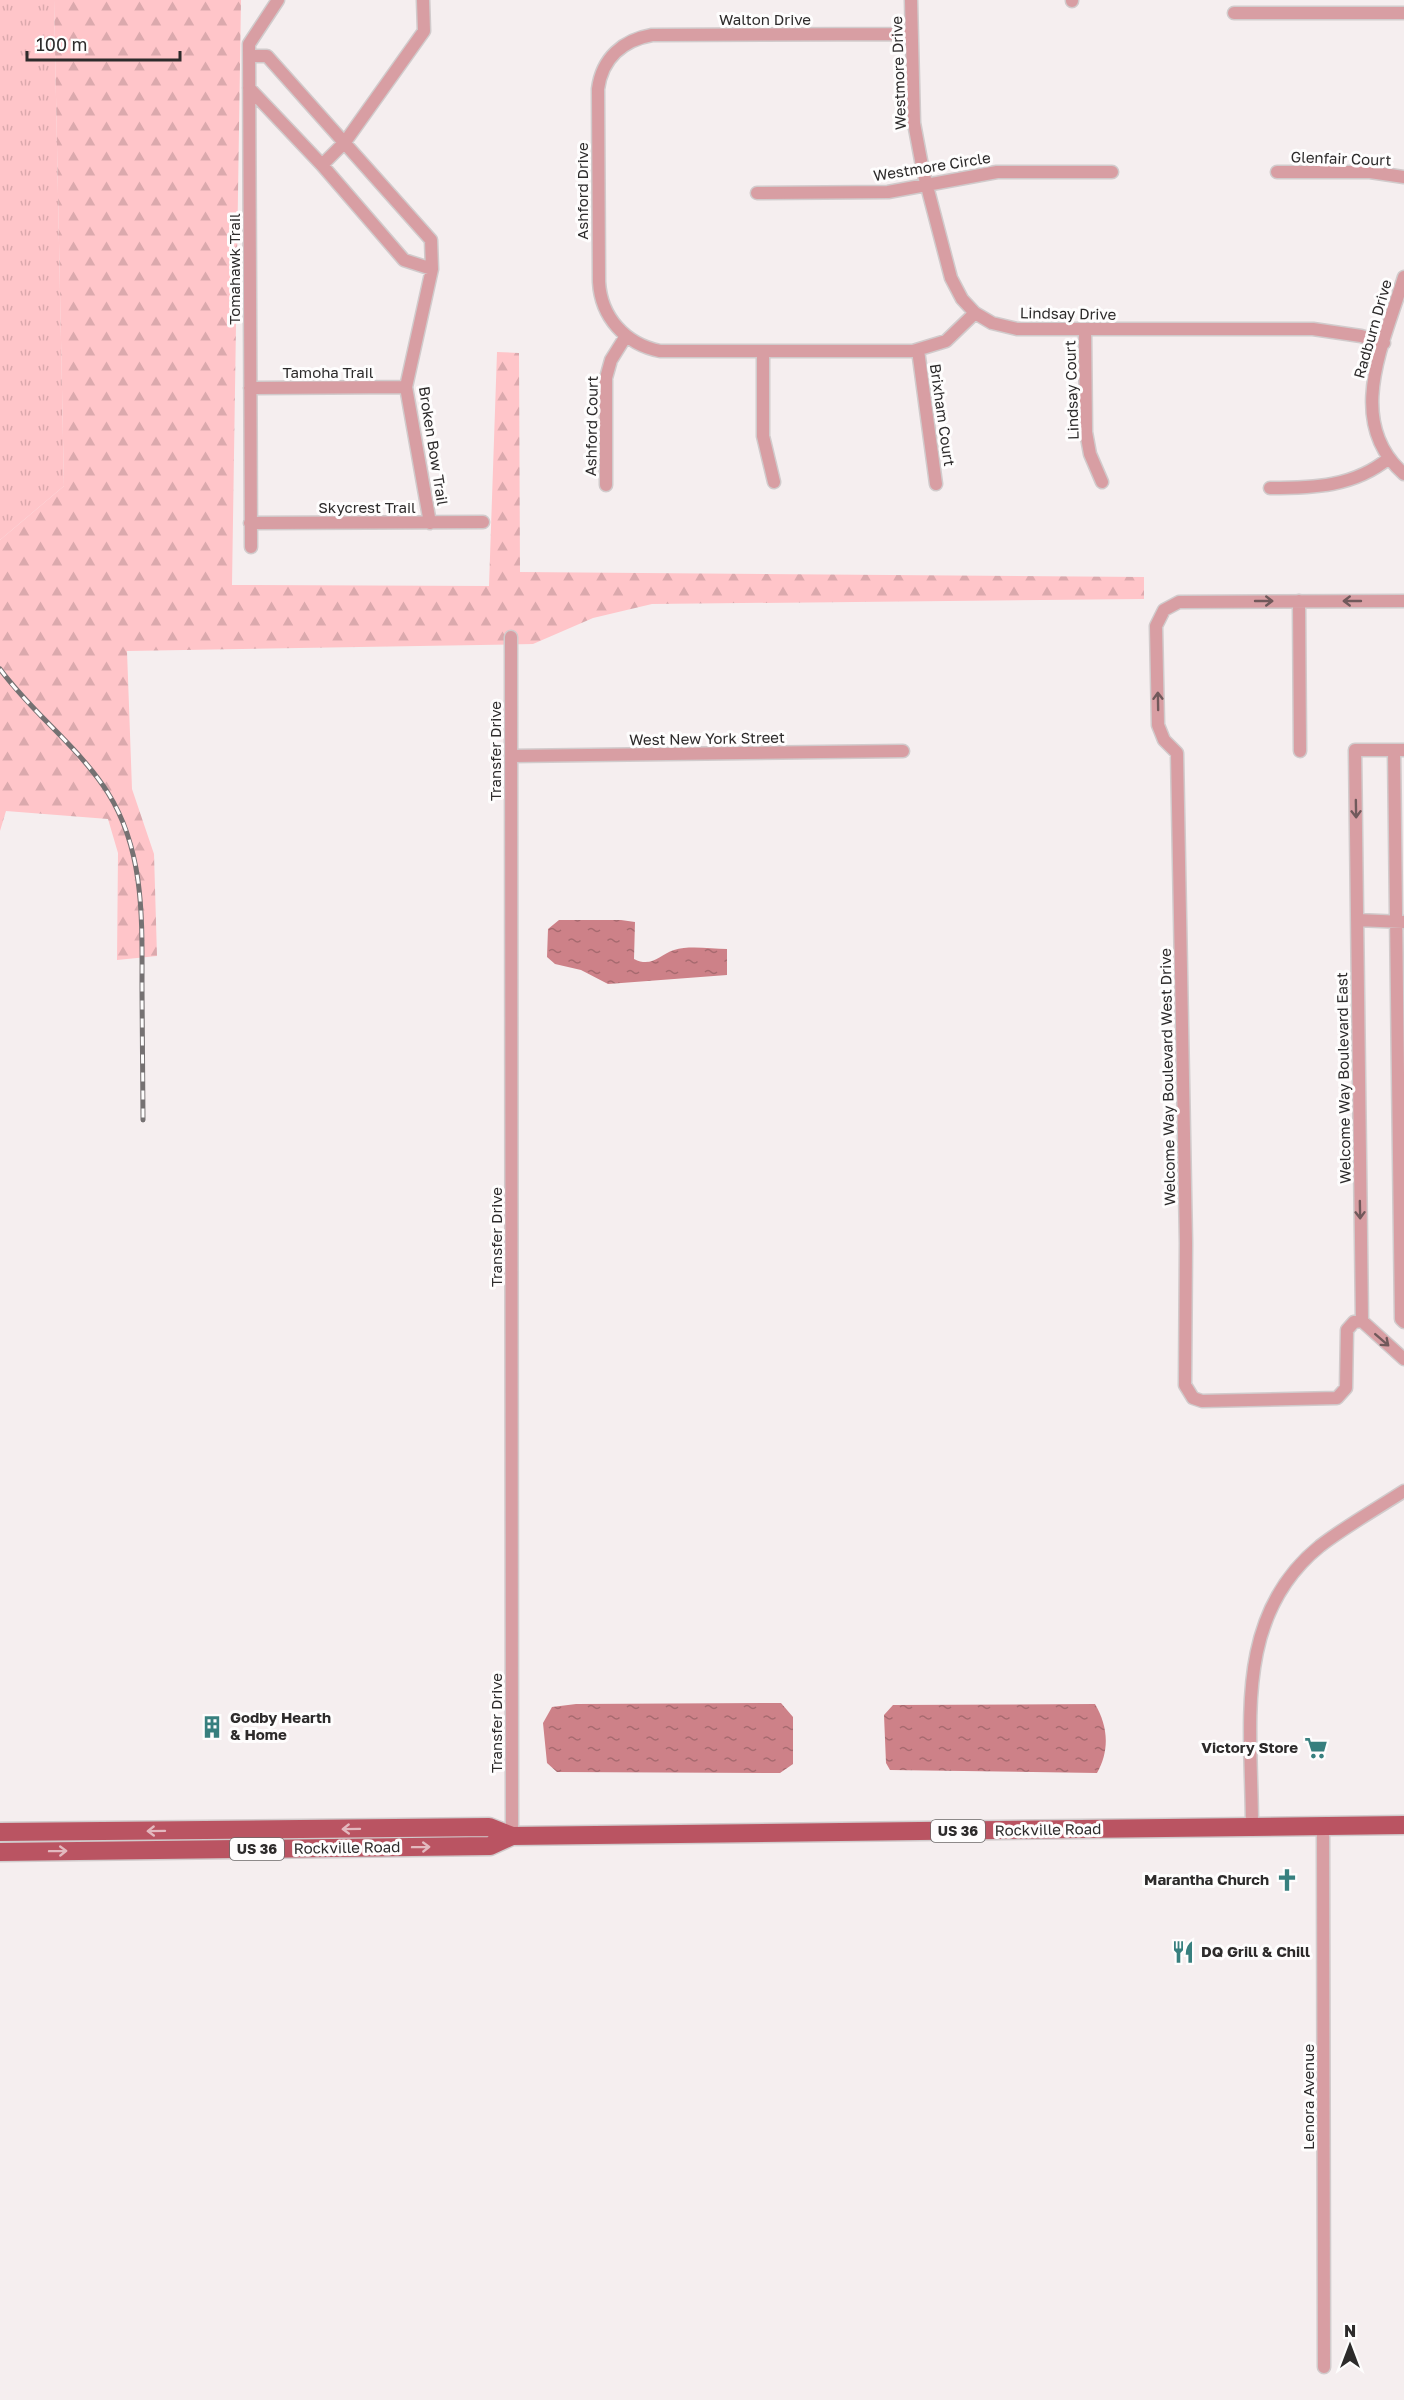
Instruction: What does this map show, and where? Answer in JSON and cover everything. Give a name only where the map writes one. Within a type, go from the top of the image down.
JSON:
[{"type":"main road","name":"Rockville Road","points":[[0,1832],[489,1827],[512,1836],[1404,1825]]},
{"type":"main road","name":"Rockville Road","points":[[0,1852],[490,1846],[512,1836]]},
{"type":"street","name":"Tomahawk Trail","points":[[251,547],[249,44],[278,0]]},
{"type":"street","points":[[322,165],[345,142],[424,30],[423,0]]},
{"type":"street","name":"Westmore Drive","points":[[911,0],[914,123],[951,278],[962,299],[975,313]]},
{"type":"street","points":[[1234,13],[1404,14]]},
{"type":"street","name":"Walton Drive","points":[[622,46],[638,38],[652,35],[911,34]]},
{"type":"street","name":"Ashford Drive","points":[[622,46],[608,60],[598,88],[599,282],[607,314],[626,336]]},
{"type":"street","name":"Broken Bow Trail","points":[[249,56],[267,56],[431,240],[432,269],[406,387],[430,523]]},
{"type":"street","points":[[249,88],[322,165],[405,260],[432,269]]},
{"type":"street","name":"Westmore Circle","points":[[757,193],[878,192],[997,172],[1112,172]]},
{"type":"street","name":"Glenfair Court","points":[[1277,172],[1370,172],[1404,177]]},
{"type":"street","name":"Radburn Drive","points":[[1404,277],[1372,385],[1370,409],[1377,438],[1389,458],[1404,474]]},
{"type":"street","points":[[626,336],[638,344],[660,351],[918,350],[946,341],[975,313]]},
{"type":"street","name":"Lindsay Drive","points":[[975,313],[1007,328],[1313,329],[1361,336],[1384,343]]},
{"type":"street","name":"Lindsay Court","points":[[1085,330],[1087,439],[1102,482]]},
{"type":"street","name":"Ashford Court","points":[[606,485],[607,373],[615,351],[626,336]]},
{"type":"street","name":"Brixham Court","points":[[918,350],[936,484]]},
{"type":"street","points":[[762,351],[763,436],[774,482]]},
{"type":"street","name":"Tamoha Trail","points":[[250,388],[406,387]]},
{"type":"street","points":[[1270,488],[1306,488],[1339,484],[1357,478],[1389,458]]},
{"type":"street","name":"Skycrest Trail","points":[[250,523],[483,522]]},
{"type":"street","points":[[1300,751],[1299,601],[1404,601]]},
{"type":"street","name":"Welcome Way Boulevard West Drive","points":[[1299,601],[1179,602],[1164,610],[1156,628],[1158,722],[1164,740],[1177,753],[1186,1243],[1185,1385],[1193,1398],[1202,1401],[1334,1399],[1343,1395],[1347,1384],[1347,1330],[1354,1322],[1362,1321]]},
{"type":"street","name":"Transfer Drive","points":[[511,637],[512,1836]]},
{"type":"street","name":"Welcome Way Boulevard East","points":[[1362,1321],[1355,750],[1399,750]]},
{"type":"street","points":[[1399,750],[1403,1321]]},
{"type":"street","name":"West New York Street","points":[[512,756],[903,751]]},
{"type":"street","points":[[1357,920],[1400,921]]},
{"type":"street","points":[[1362,1321],[1404,1359]]},
{"type":"street","points":[[1252,1827],[1252,1675],[1258,1642],[1269,1611],[1289,1579],[1318,1548],[1404,1491]]},
{"type":"street","name":"Lenora Avenue","points":[[1323,1826],[1324,2367]]},
{"type":"green space","points":[[0,0],[54,0],[64,486],[0,540]]},
{"type":"green space","points":[[54,0],[241,0],[232,585],[489,586],[497,352],[519,353],[520,572],[1144,577],[1144,599],[652,604],[593,618],[533,644],[127,651],[132,789],[154,854],[157,956],[117,960],[118,853],[108,819],[6,811],[0,831],[0,540],[64,486]]},
{"type":"water","points":[[559,920],[635,922],[634,959],[640,961],[655,960],[674,950],[694,947],[727,949],[727,975],[608,984],[581,970],[555,964],[547,957],[548,929]]},
{"type":"water","points":[[781,1703],[793,1717],[793,1764],[780,1773],[557,1772],[547,1763],[543,1723],[552,1707],[576,1704]]},
{"type":"water","points":[[1095,1704],[1103,1721],[1106,1738],[1104,1756],[1097,1773],[890,1770],[886,1763],[884,1715],[893,1705]]},
{"type":"railway","points":[[0,669],[96,776],[108,793],[129,839],[135,863],[141,912],[143,1120]]},
{"type":"place","name":"Godby Hearth & Home","points":[[212,1727]]},
{"type":"place","name":"Victory Store","points":[[1316,1748]]},
{"type":"place","name":"Marantha Church","points":[[1287,1880]]},
{"type":"place","name":"DQ Grill & Chill","points":[[1183,1952]]}]
